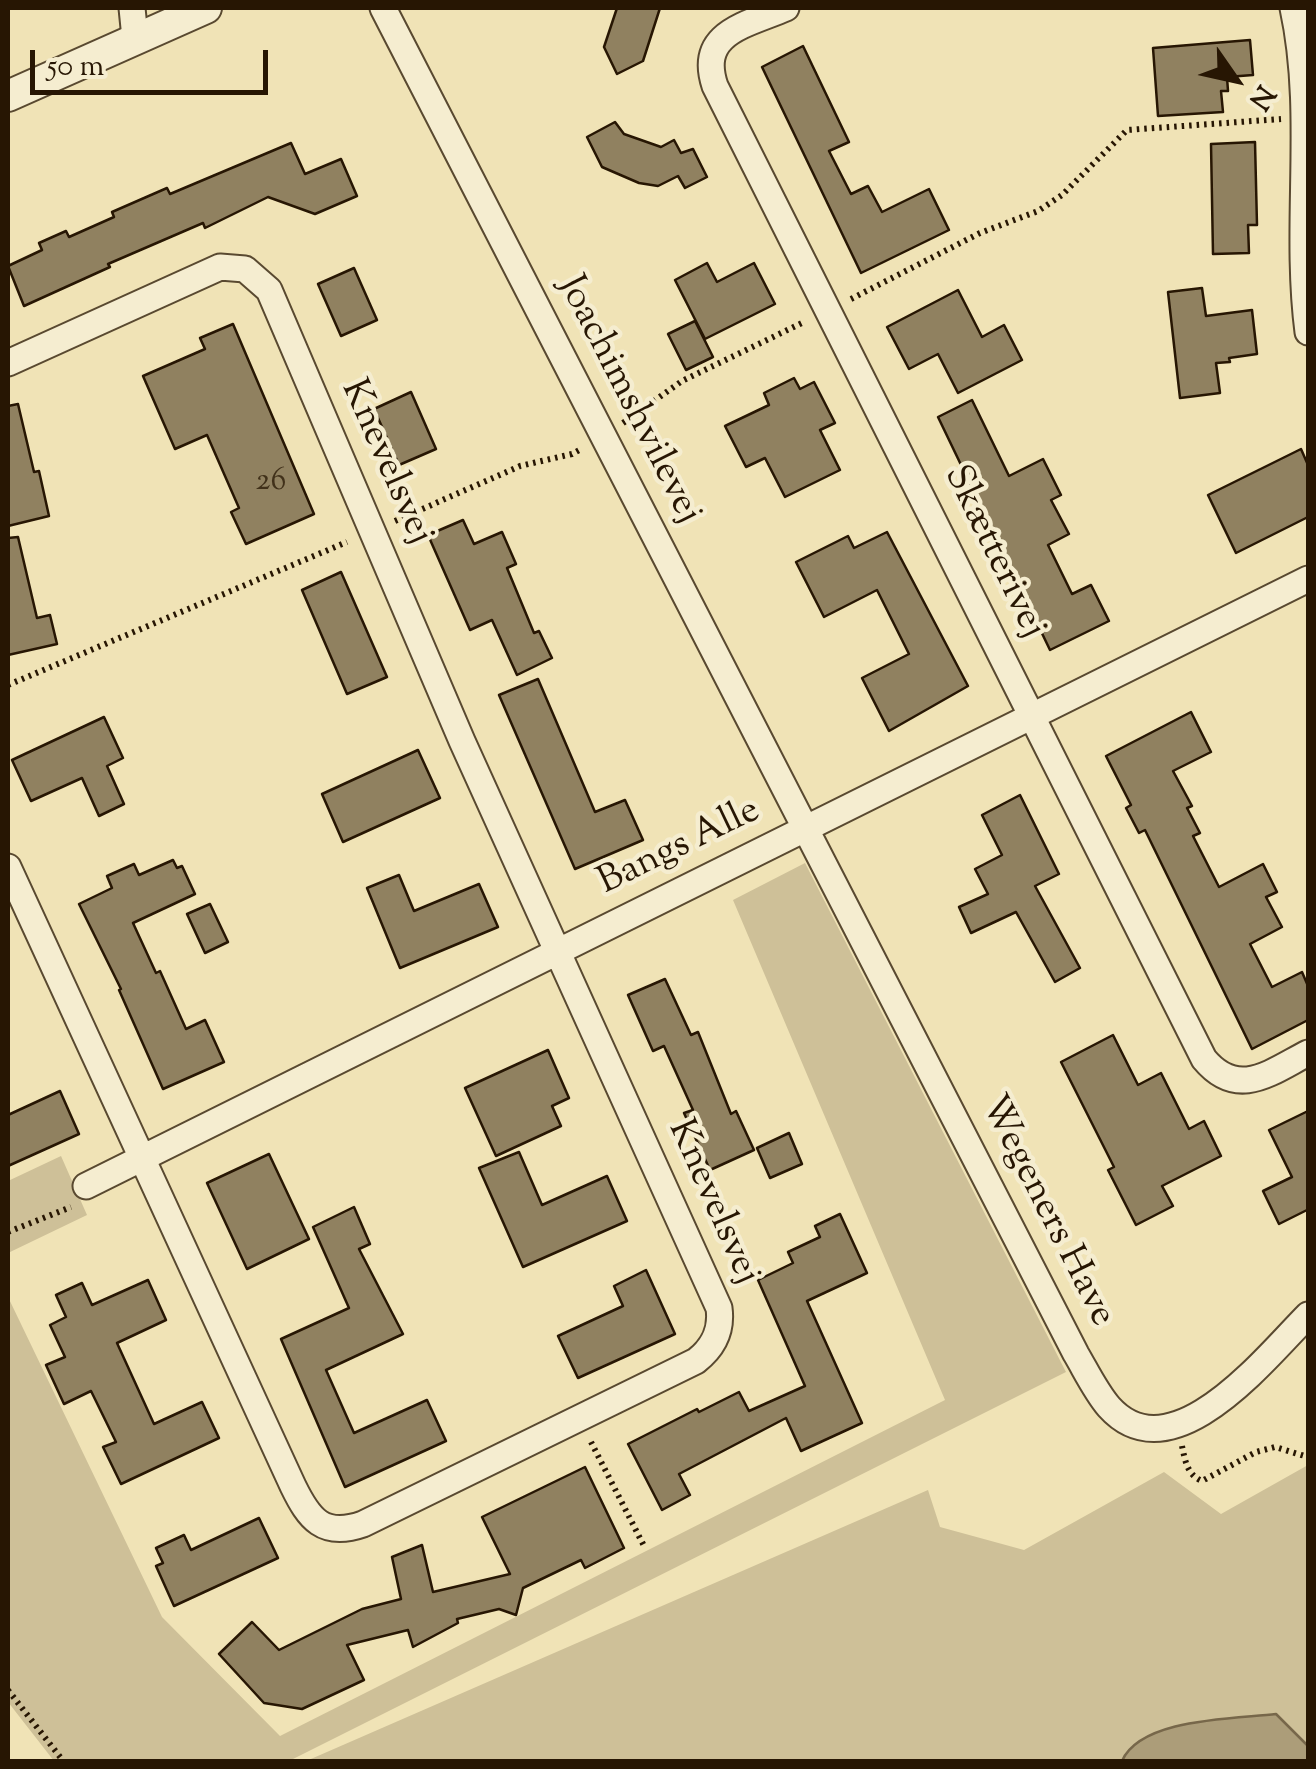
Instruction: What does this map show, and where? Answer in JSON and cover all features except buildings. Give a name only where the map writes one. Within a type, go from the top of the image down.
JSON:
[{"type":"street","points":[[132,8],[135,38]]},
{"type":"street","points":[[8,96],[206,8]]},
{"type":"street","name":"Joachimshvilevej","points":[[383,8],[805,829]]},
{"type":"street","name":"Skætterivej","points":[[786,8],[721,38],[710,61],[715,86],[1208,1064],[1229,1078],[1250,1081],[1308,1053]]},
{"type":"street","points":[[1293,8],[1302,118],[1308,332]]},
{"type":"street","name":"Knevelsvej","points":[[8,363],[220,268],[245,270],[270,290],[455,724],[720,1316],[714,1340],[700,1358],[364,1524],[322,1526],[305,1512],[8,866]]},
{"type":"street","name":"Bangs Alle","points":[[86,1186],[1308,579]]},
{"type":"street","name":"Wegeners Have","points":[[805,829],[1092,1382],[1110,1408],[1134,1423],[1160,1429],[1176,1425]]},
{"type":"street","points":[[1176,1425],[1209,1410],[1308,1315]]},
{"type":"path","points":[[980,233],[1038,211],[1062,195],[1128,130],[1302,118]]},
{"type":"path","points":[[8,685],[237,591]]},
{"type":"path","points":[[8,1232],[64,1212],[86,1199],[86,1186]]},
{"type":"path","points":[[579,1418],[644,1546]]},
{"type":"path","points":[[1176,1425],[1186,1465],[1195,1478],[1202,1480],[1256,1452],[1275,1447],[1308,1457]]},
{"type":"path","points":[[8,1690],[64,1762]]},
{"type":"shaded area","points":[[805,863],[1066,1372],[289,1761],[54,1761],[8,1702],[8,1297],[162,1617],[280,1736],[945,1400],[733,900]]},
{"type":"shaded area","points":[[61,1156],[87,1215],[8,1253],[8,1181]]},
{"type":"shaded area","points":[[1308,1465],[1308,1761],[304,1762],[928,1490],[940,1527],[1024,1550],[1164,1472],[1221,1514]]},
{"type":"shaded area","points":[[1276,1714],[1308,1746],[1308,1761],[1122,1761],[1132,1747],[1168,1729]]}]
